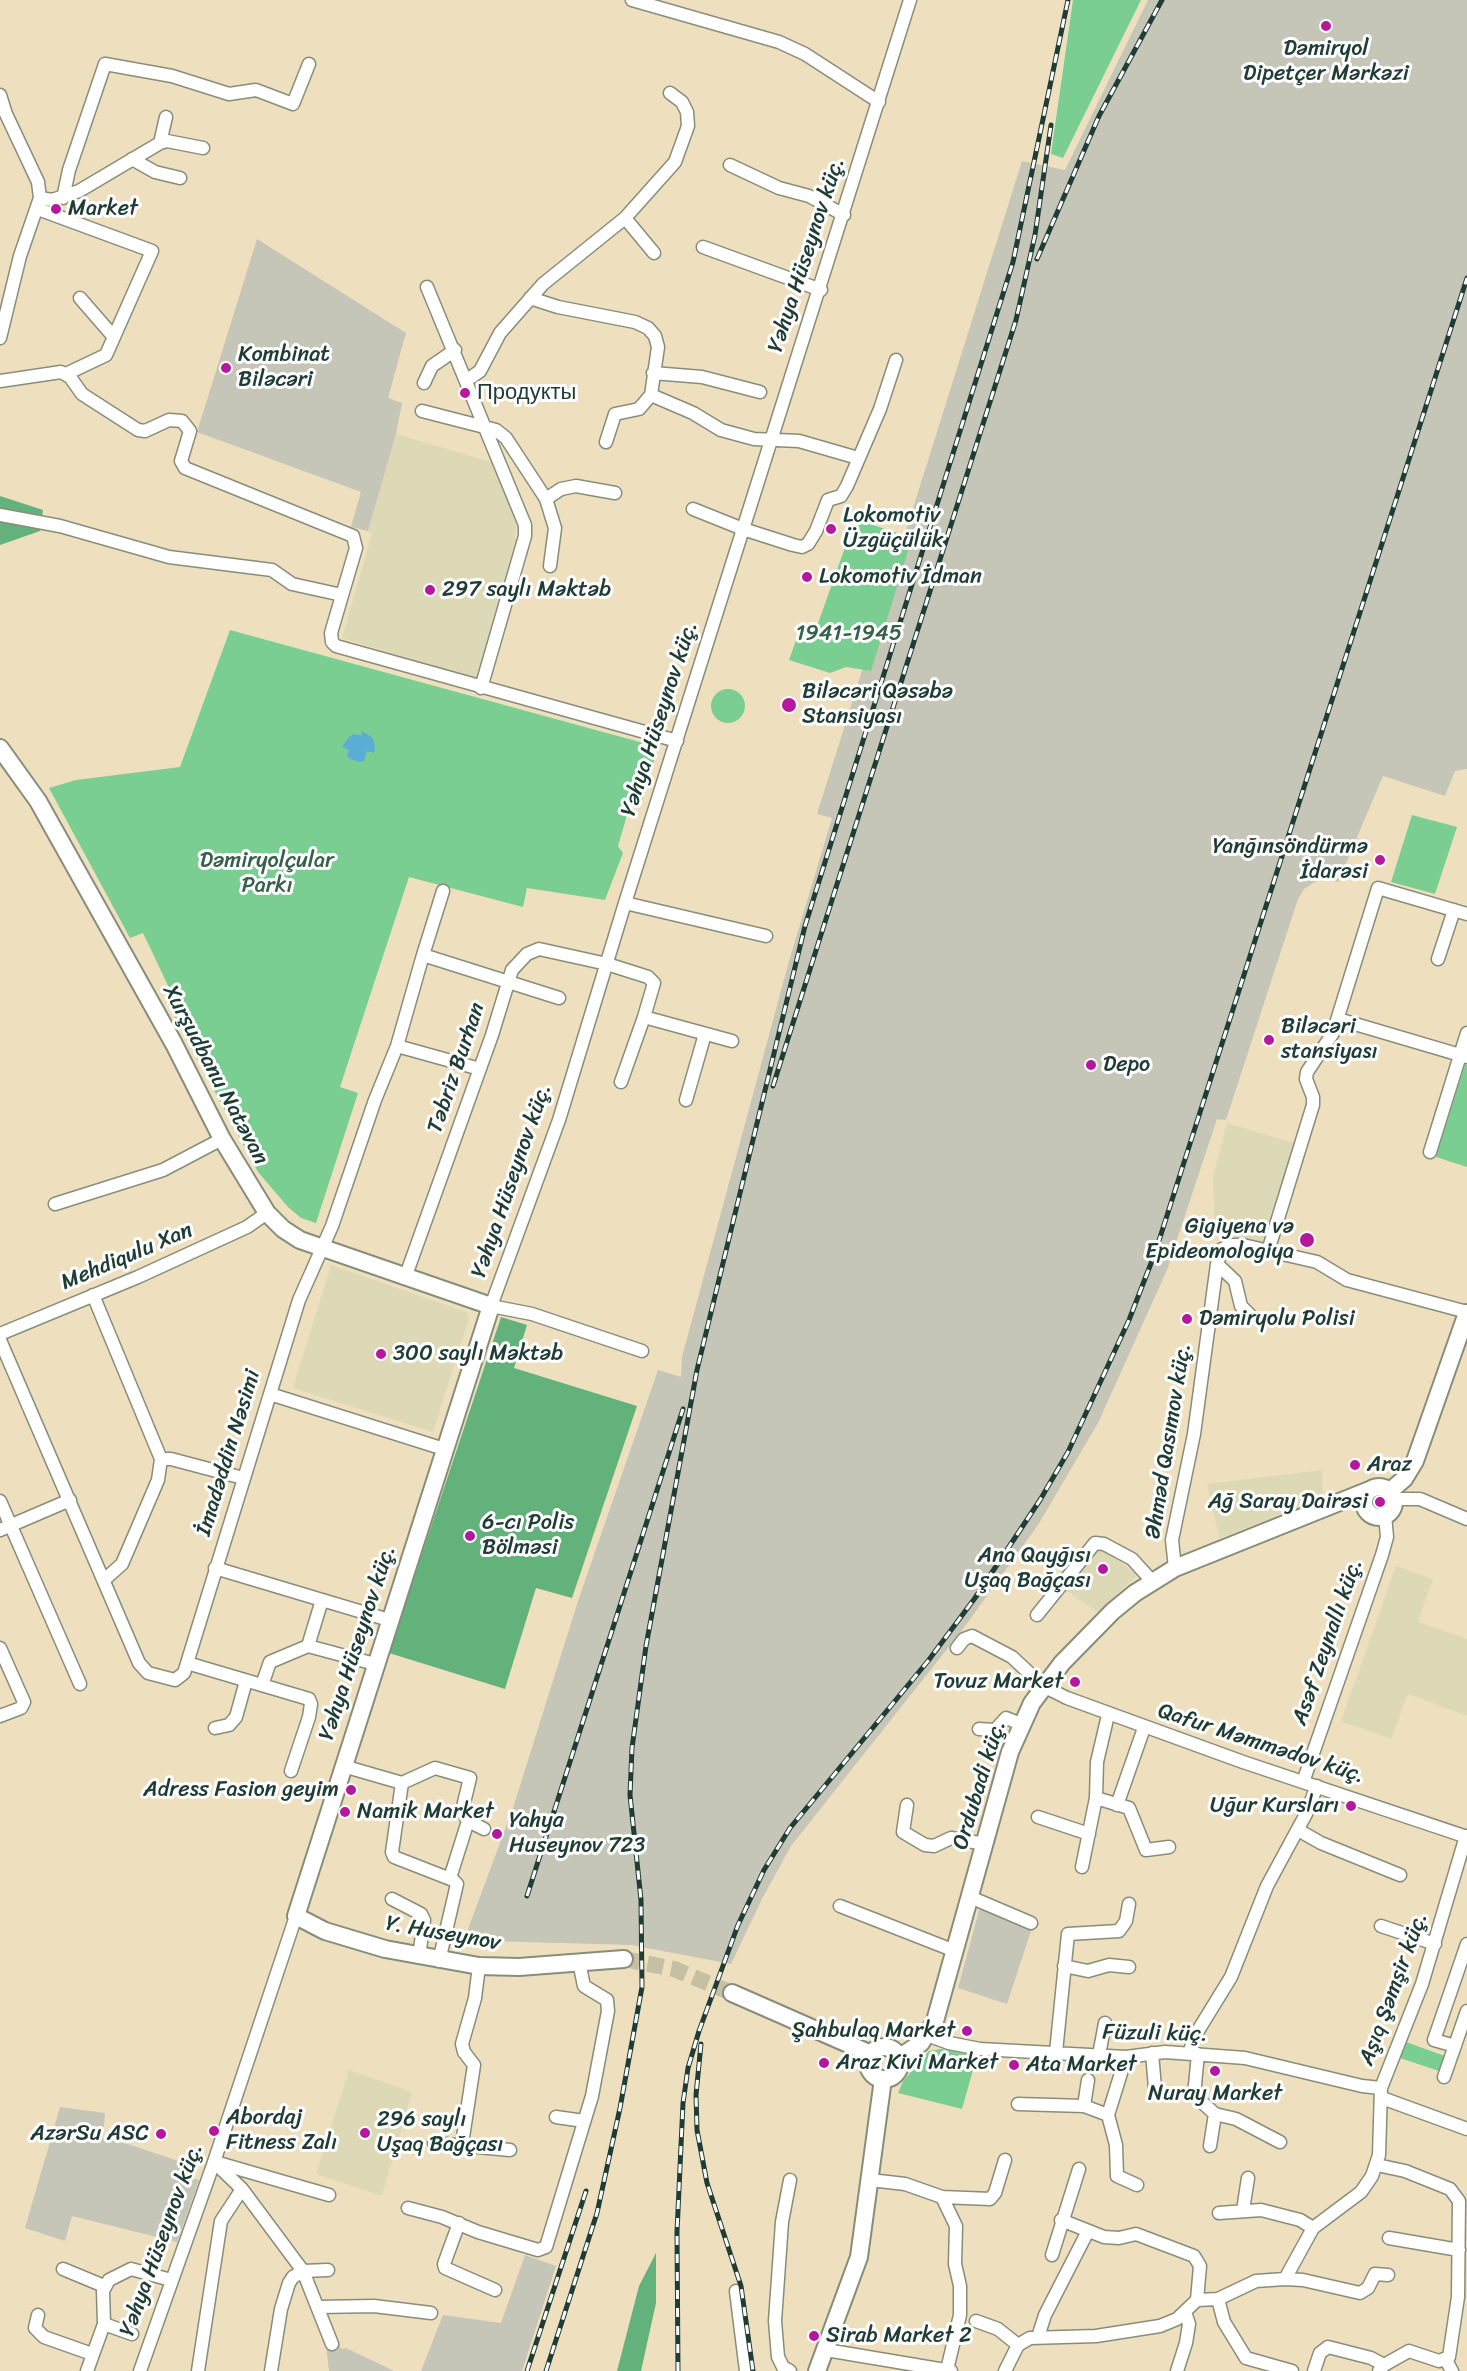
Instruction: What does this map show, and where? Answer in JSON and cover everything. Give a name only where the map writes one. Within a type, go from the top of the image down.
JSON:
[{"type":"main road","name":"Xurşudbanu Natəvan","points":[[0,748],[27,783],[44,811],[174,1044],[222,1139],[267,1213],[283,1229],[300,1240],[491,1306]]},
{"type":"main road","name":"Yəhya Hüseynov küç.","points":[[296,1916],[491,1306]]},
{"type":"main road","points":[[1315,1513],[1358,1511],[1378,1515],[1391,1511],[1392,1495],[1415,1461],[1466,1320]]},
{"type":"main road","points":[[1378,1515],[1364,1501],[1372,1489],[1381,1487],[1392,1495]]},
{"type":"main road","name":"Ordubadi küç.","points":[[927,2035],[940,2006],[1004,1771],[1021,1724],[1043,1686],[1095,1628],[1152,1581],[1207,1553],[1372,1489]]},
{"type":"main road","name":"Y. Huseynov","points":[[296,1916],[332,1933],[439,1961],[519,1968],[624,1959]]},
{"type":"main road","points":[[732,1993],[871,2054]]},
{"type":"main road","points":[[900,2057],[911,2052],[927,2035]]},
{"type":"main road","points":[[883,2079],[870,2070],[871,2054],[880,2047],[886,2046],[892,2048],[900,2057]]},
{"type":"main road","points":[[883,2079],[897,2072],[900,2057]]},
{"type":"main road","points":[[818,2371],[859,2257],[883,2079]]},
{"type":"street","points":[[632,0],[779,42],[805,54],[879,102]]},
{"type":"street","name":"Yəhya Hüseynov küç.","points":[[491,1306],[559,1120],[625,903],[910,0]]},
{"type":"street","points":[[63,198],[69,170],[105,64],[172,76],[229,94],[256,90],[293,104],[309,64]]},
{"type":"street","points":[[467,380],[480,371],[500,333],[530,298],[567,263],[625,218],[668,172],[684,142],[688,126],[687,112],[682,102],[670,93]]},
{"type":"street","points":[[0,95],[6,114],[38,182],[39,204],[20,256],[0,338]]},
{"type":"street","points":[[160,143],[166,117]]},
{"type":"street","points":[[39,204],[63,198],[160,143],[167,141],[203,148]]},
{"type":"street","points":[[132,159],[155,172],[180,178]]},
{"type":"street","points":[[730,165],[779,188],[809,196],[844,214]]},
{"type":"street","points":[[0,381],[54,373],[66,374],[103,358],[152,251],[39,204]]},
{"type":"street","points":[[625,218],[654,253]]},
{"type":"street","points":[[703,247],[820,290]]},
{"type":"street","points":[[427,286],[525,525],[481,688]]},
{"type":"street","points":[[80,298],[113,336]]},
{"type":"street","points":[[530,298],[558,308],[635,322],[648,328],[655,336],[658,347],[651,395],[639,409],[615,414],[606,442]]},
{"type":"street","points":[[424,383],[432,366],[455,350]]},
{"type":"street","points":[[693,509],[743,530],[802,547],[808,544],[816,531],[828,500],[841,496],[880,409],[896,360]]},
{"type":"street","points":[[653,373],[702,377],[760,392]]},
{"type":"street","points":[[66,374],[82,394],[138,430],[150,429],[170,420],[182,421],[190,431],[181,461],[185,468],[352,536],[356,548],[332,633],[336,646],[677,741]]},
{"type":"street","points":[[651,395],[693,413],[736,436],[798,441],[858,458]]},
{"type":"street","points":[[422,411],[487,428],[506,438],[546,499],[555,528],[550,566]]},
{"type":"street","points":[[546,499],[561,489],[576,486],[615,493]]},
{"type":"street","points":[[0,516],[60,526],[170,557],[272,570],[292,584],[342,595]]},
{"type":"street","points":[[1466,1320],[1347,1280],[1317,1262],[1268,1251],[1313,1105],[1313,1097],[1306,1079],[1307,1072],[1329,1041],[1338,1019],[1378,888],[1467,914]]},
{"type":"street","name":"İmadəddin Nəsimi","points":[[185,1668],[299,1300],[320,1248],[332,1226],[375,1100],[397,1047],[443,891]]},
{"type":"street","points":[[625,903],[766,936]]},
{"type":"street","points":[[1438,959],[1454,910]]},
{"type":"street","name":"Təbriz Burhan","points":[[405,1278],[480,1069],[508,982],[517,962],[539,949],[606,964],[652,979],[654,983],[644,1017]]},
{"type":"street","points":[[423,956],[559,998]]},
{"type":"street","points":[[621,1082],[644,1017],[732,1041]]},
{"type":"street","points":[[1338,1019],[1464,1056]]},
{"type":"street","points":[[1430,1152],[1464,1056],[1467,1033]]},
{"type":"street","points":[[686,1100],[705,1034]]},
{"type":"street","points":[[397,1047],[480,1069]]},
{"type":"street","points":[[56,1204],[163,1170],[222,1139]]},
{"type":"street","name":"Mehdiqulu Xan","points":[[0,1334],[247,1227],[267,1213]]},
{"type":"street","name":"Əhməd Qasımov küç.","points":[[1175,1568],[1172,1540],[1194,1434],[1217,1264],[1222,1250],[1232,1245],[1243,1245],[1268,1251]]},
{"type":"street","points":[[1217,1264],[1235,1281],[1241,1306],[1250,1316]]},
{"type":"street","points":[[93,1295],[161,1459],[158,1480],[122,1564],[104,1580]]},
{"type":"street","points":[[491,1306],[532,1314],[642,1351]]},
{"type":"street","points":[[0,1340],[144,1668],[161,1678],[175,1680],[185,1668],[246,1680],[309,1699],[311,1704],[291,1772]]},
{"type":"street","points":[[270,1394],[444,1449]]},
{"type":"street","points":[[161,1459],[171,1459],[243,1478]]},
{"type":"street","points":[[1392,1495],[1420,1499],[1467,1519]]},
{"type":"street","points":[[5,1528],[70,1500]]},
{"type":"street","points":[[0,1501],[5,1528],[80,1684]]},
{"type":"street","name":"Asəf Zeynallı küç.","points":[[1303,1782],[1383,1555],[1388,1537],[1378,1515]]},
{"type":"street","points":[[1037,1616],[1095,1544],[1104,1544],[1132,1560],[1152,1581]]},
{"type":"street","points":[[215,1568],[389,1620]]},
{"type":"street","points":[[308,1646],[322,1600]]},
{"type":"street","name":"Qafur Məmmədov küç.","points":[[957,1648],[968,1636],[972,1636],[1012,1657],[1043,1686],[1108,1715],[1466,1836]]},
{"type":"street","points":[[262,1685],[270,1662],[297,1648],[308,1646],[375,1664]]},
{"type":"street","points":[[0,1648],[24,1702],[21,1708],[0,1716]]},
{"type":"street","points":[[215,1728],[229,1725],[236,1717],[246,1680]]},
{"type":"street","points":[[1083,1868],[1096,1798],[1097,1762],[1108,1715]]},
{"type":"street","points":[[979,1729],[995,1730],[1006,1718],[1021,1724]]},
{"type":"street","points":[[1118,1805],[1144,1728]]},
{"type":"street","points":[[343,1766],[402,1783],[435,1768],[470,1778],[462,1807],[468,1821],[484,1829]]},
{"type":"street","points":[[402,1783],[392,1852],[394,1857],[450,1878],[457,1884],[439,1961]]},
{"type":"street","points":[[1281,2142],[1236,2119],[1215,2114],[1193,2092],[1193,2053],[1196,2034],[1232,1977],[1267,1886],[1298,1830],[1317,1786]]},
{"type":"street","points":[[1096,1798],[1130,1808],[1143,1847],[1151,1851],[1169,1847]]},
{"type":"street","points":[[907,1805],[903,1832],[915,1840],[929,1846],[951,1838],[985,1844]]},
{"type":"street","points":[[1038,1817],[1089,1834]]},
{"type":"street","points":[[450,1878],[468,1821]]},
{"type":"street","points":[[1298,1830],[1322,1843],[1400,1875]]},
{"type":"street","name":"Aşıq Şəmşir küç.","points":[[1284,2279],[1313,2228],[1361,2192],[1377,2165],[1381,2143],[1382,2093],[1435,1944],[1466,1836]]},
{"type":"street","points":[[970,1897],[1031,1923]]},
{"type":"street","points":[[392,1899],[421,1914],[424,1920],[419,1957]]},
{"type":"street","points":[[1056,2052],[1068,1934],[1119,1931],[1126,1921],[1129,1904]]},
{"type":"street","points":[[840,1906],[955,1951]]},
{"type":"street","name":"Yəhya Hüseynov küç.","points":[[140,2371],[214,2162],[296,1916]]},
{"type":"street","points":[[1382,1926],[1435,1944]]},
{"type":"street","points":[[1455,2046],[1434,2040],[1467,1944]]},
{"type":"street","points":[[408,2208],[537,2250],[546,2247],[596,2079],[609,2006],[607,2000],[584,1986],[579,1962]]},
{"type":"street","points":[[1064,1966],[1088,1971],[1109,1965],[1129,1967]]},
{"type":"street","points":[[462,2144],[474,2066],[464,2052],[462,2044],[475,1998],[479,1966]]},
{"type":"street","points":[[1444,2077],[1467,2011]]},
{"type":"street","points":[[1099,2055],[1105,2023]]},
{"type":"street","name":"Füzuli küç.","points":[[927,2035],[949,2043],[980,2049],[1126,2057],[1152,2053],[1193,2053],[1256,2060],[1362,2086],[1467,2129]]},
{"type":"street","points":[[1152,2053],[1155,2088]]},
{"type":"street","points":[[1126,2057],[1108,2115],[1116,2145],[1117,2176],[1137,2185]]},
{"type":"street","points":[[1084,2106],[1088,2079]]},
{"type":"street","points":[[1018,2104],[1084,2106],[1108,2115]]},
{"type":"street","points":[[1210,2146],[1215,2114]]},
{"type":"street","points":[[556,2118],[584,2121]]},
{"type":"street","points":[[434,2143],[510,2150]]},
{"type":"street","points":[[870,2180],[905,2184],[942,2197],[990,2199],[995,2193],[1005,2160]]},
{"type":"street","points":[[214,2162],[242,2189],[303,2271],[332,2344]]},
{"type":"street","points":[[214,2162],[329,2195]]},
{"type":"street","points":[[1314,2371],[1320,2354],[1328,2347],[1371,2358],[1381,2368],[1409,2351],[1449,2366],[1454,2331],[1461,2191],[1405,2171],[1377,2165]]},
{"type":"street","points":[[1052,2254],[1079,2169]]},
{"type":"street","points":[[1243,2210],[1248,2178]]},
{"type":"street","points":[[790,2180],[782,2222],[775,2321],[778,2357],[783,2367],[790,2371]]},
{"type":"street","points":[[198,2371],[221,2221],[242,2189]]},
{"type":"street","points":[[826,2350],[949,2371],[959,2325],[960,2296],[955,2264],[956,2226],[942,2197]]},
{"type":"street","points":[[1219,2213],[1243,2210],[1268,2211],[1300,2220],[1313,2228]]},
{"type":"street","points":[[1061,2220],[1111,2237],[1136,2234],[1194,2256],[1200,2266],[1197,2301]]},
{"type":"street","points":[[459,2223],[444,2264],[445,2268],[495,2290]]},
{"type":"street","points":[[1038,2337],[1045,2315],[1088,2230]]},
{"type":"street","points":[[1389,2238],[1459,2250]]},
{"type":"street","points":[[63,2269],[104,2286]]},
{"type":"street","points":[[87,2371],[104,2324],[104,2286],[118,2274],[131,2269],[171,2280]]},
{"type":"street","points":[[271,2371],[286,2292],[293,2277],[303,2271],[328,2270]]},
{"type":"street","points":[[1005,2371],[1018,2345],[1038,2337],[1096,2336],[1160,2326],[1177,2319],[1197,2301],[1218,2299],[1256,2281],[1303,2280],[1360,2293],[1368,2289],[1375,2274],[1388,2275]]},
{"type":"street","points":[[736,2291],[746,2371]]},
{"type":"street","points":[[1218,2299],[1224,2322],[1246,2358],[1292,2371]]},
{"type":"street","points":[[319,2307],[374,2306],[431,2313]]},
{"type":"street","points":[[1177,2371],[1189,2324],[1185,2312]]},
{"type":"street","points":[[38,2315],[35,2328],[44,2337],[92,2354]]},
{"type":"street","points":[[976,2321],[998,2329],[1018,2345]]},
{"type":"street","points":[[104,2324],[132,2334]]},
{"type":"shaded area","points":[[1148,0],[1467,0],[1467,769],[1455,771],[1445,796],[1383,776],[1338,882],[1321,878],[1304,889],[1298,899],[1226,1120],[1217,1119],[1167,1270],[1098,1423],[1038,1525],[963,1629],[791,1846],[762,1899],[731,1964],[631,1945],[485,1941],[465,1937],[513,1808],[578,1601],[658,1370],[681,1377],[682,1357],[789,961],[832,818],[817,814],[1022,161],[1065,170]]},
{"type":"shaded area","name":"Kombinat Biləcəri","points":[[257,239],[406,333],[388,398],[402,403],[396,434],[368,531],[351,527],[361,492],[197,432]]},
{"type":"shaded area","name":"297 saylı Məktəb","points":[[396,434],[495,463],[517,515],[515,538],[519,542],[477,680],[342,638],[372,533],[368,531]]},
{"type":"shaded area","points":[[1227,1123],[1294,1143],[1264,1244],[1215,1232],[1213,1177]]},
{"type":"shaded area","name":"300 saylı Məktəb","points":[[331,1265],[467,1312],[469,1319],[433,1432],[293,1388]]},
{"type":"shaded area","points":[[1322,1470],[1323,1499],[1219,1538],[1207,1484]]},
{"type":"shaded area","points":[[1096,1550],[1104,1550],[1138,1575],[1097,1612],[1064,1589]]},
{"type":"shaded area","points":[[1396,1566],[1433,1579],[1418,1622],[1467,1639],[1467,1716],[1408,1694],[1391,1739],[1341,1721]]},
{"type":"shaded area","points":[[980,1907],[1032,1928],[1007,2004],[958,1988]]},
{"type":"shaded area","name":"296 saylı Uşaq Bağçası","points":[[349,2070],[412,2092],[382,2196],[316,2174]]},
{"type":"shaded area","points":[[60,2107],[105,2113],[103,2139],[128,2144],[193,2166],[189,2177],[199,2180],[177,2242],[72,2216],[65,2241],[25,2228]]},
{"type":"shaded area","points":[[525,2255],[556,2266],[522,2371],[421,2371],[443,2315],[501,2323]]},
{"type":"shaded area","points":[[339,2343],[341,2349],[346,2348],[394,2371],[329,2371],[326,2345]]},
{"type":"green space","points":[[1073,0],[1141,0],[1063,158],[1051,154]]},
{"type":"green space","points":[[0,496],[43,510],[40,531],[0,545]]},
{"type":"green space","name":"1941-1945","points":[[855,519],[912,538],[871,671],[846,667],[830,673],[789,660],[800,629],[815,632]]},
{"type":"green space","name":"Dəmiryolçular Parkı","points":[[230,630],[658,747],[642,801],[630,805],[618,846],[623,853],[605,900],[527,888],[523,907],[409,877],[340,1087],[358,1093],[316,1223],[301,1218],[288,1207],[258,1172],[173,1014],[173,996],[143,933],[130,938],[49,788],[76,780],[180,767]]},
{"type":"green space","points":[[728,689],[740,694],[745,706],[740,718],[728,723],[716,718],[711,706],[716,694]]},
{"type":"green space","points":[[1412,815],[1457,827],[1435,894],[1391,882]]},
{"type":"green space","points":[[1465,1065],[1467,1065],[1467,1167],[1436,1157]]},
{"type":"green space","points":[[501,1317],[527,1325],[514,1368],[637,1406],[572,1598],[536,1588],[505,1689],[389,1653]]},
{"type":"green space","points":[[1406,2042],[1445,2056],[1439,2071],[1400,2058]]},
{"type":"green space","points":[[941,2049],[977,2056],[962,2109],[898,2093],[903,2081],[929,2051]]},
{"type":"green space","points":[[656,2253],[656,2303],[641,2371],[617,2371],[639,2286]]},
{"type":"water","points":[[362,731],[373,738],[375,747],[374,753],[367,751],[364,761],[359,762],[350,759],[347,756],[349,750],[342,747],[349,737],[354,734],[361,736]]},
{"type":"tunnel","points":[[624,1959],[674,1969],[732,1993]]},
{"type":"railway","points":[[546,2371],[597,2213],[620,2108],[642,1987],[641,1900],[630,1795],[632,1748],[646,1646],[697,1370],[805,926],[1013,262],[1068,0]]},
{"type":"railway","points":[[1037,259],[1099,116],[1162,0]]},
{"type":"railway","points":[[773,1086],[1016,320],[1035,235],[1051,125]]},
{"type":"railway","points":[[678,2371],[677,2232],[683,2103],[688,2068],[699,2031],[738,1925],[764,1870],[790,1828],[928,1661],[975,1598],[1040,1500],[1068,1452],[1129,1320],[1155,1253],[1467,278]]},
{"type":"railway","points":[[527,1896],[683,1409]]},
{"type":"railway","points":[[701,2044],[696,2095],[697,2130],[707,2183],[741,2286],[753,2371]]},
{"type":"railway","points":[[527,2371],[586,2191]]},
{"type":"place","name":"Dəmiryol Dipetçer Mərkəzi","points":[[1326,26]]},
{"type":"place","name":"Market","points":[[56,209]]},
{"type":"place","name":"Kombinat Biləcəri","points":[[226,368]]},
{"type":"place","name":"Продукты","points":[[465,393]]},
{"type":"place","name":"Lokomotiv Üzgüçülük","points":[[831,529]]},
{"type":"place","name":"Lokomotiv İdman","points":[[807,577]]},
{"type":"place","name":"297 saylı Məktəb","points":[[430,590]]},
{"type":"place","name":"Biləcəri Qəsəbə Stansiyası","points":[[789,705]]},
{"type":"place","name":"Yanğınsöndürmə İdarəsi","points":[[1380,860]]},
{"type":"place","name":"Biləcəri stansiyası","points":[[1269,1040]]},
{"type":"place","name":"Depo","points":[[1091,1065]]},
{"type":"place","name":"Gigiyena və Epideomologiya","points":[[1307,1240]]},
{"type":"place","name":"Dəmiryolu Polisi","points":[[1187,1319]]},
{"type":"place","name":"300 saylı Məktəb","points":[[381,1354]]},
{"type":"place","name":"Araz","points":[[1355,1465]]},
{"type":"place","name":"Ağ Saray Dairəsi","points":[[1380,1502]]},
{"type":"place","name":"6-cı Polis Bölməsi","points":[[470,1536]]},
{"type":"place","name":"Ana Qayğısı Uşaq Bağçası","points":[[1103,1569]]},
{"type":"place","name":"Tovuz Market","points":[[1075,1682]]},
{"type":"place","name":"Adress Fasion geyim","points":[[351,1790]]},
{"type":"place","name":"Uğur Kursları","points":[[1351,1806]]},
{"type":"place","name":"Namik Market","points":[[345,1812]]},
{"type":"place","name":"Yahya Huseynov 723","points":[[497,1834]]},
{"type":"place","name":"Şahbulaq Market","points":[[967,2031]]},
{"type":"place","name":"Araz Kivi Market","points":[[824,2063]]},
{"type":"place","name":"Ata Market","points":[[1014,2065]]},
{"type":"place","name":"Nuray Market","points":[[1215,2071]]},
{"type":"place","name":"Abordaj Fitness Zalı","points":[[214,2131]]},
{"type":"place","name":"296 saylı Uşaq Bağçası","points":[[365,2133]]},
{"type":"place","name":"AzərSu ASC","points":[[161,2134]]},
{"type":"place","name":"Sirab Market 2","points":[[814,2336]]}]
